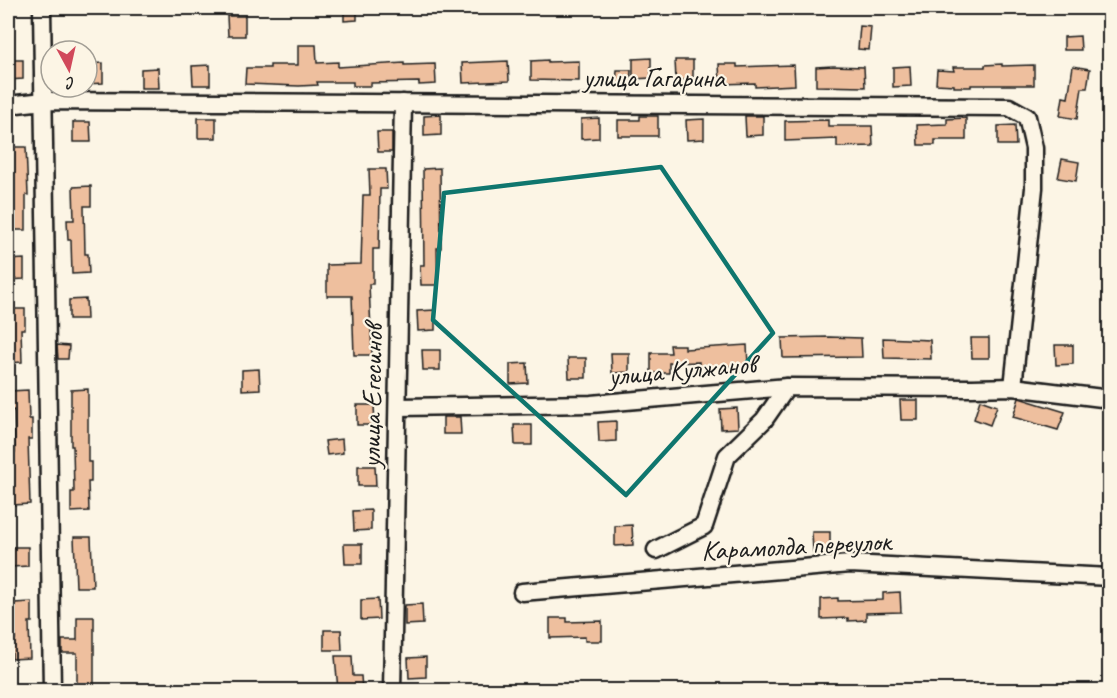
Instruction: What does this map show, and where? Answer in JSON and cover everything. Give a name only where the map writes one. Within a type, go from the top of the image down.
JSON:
[{"type":"street","points":[[42,8],[52,690]]},
{"type":"street","name":"улица Гагарина","points":[[8,105],[44,101],[1009,107],[1026,117],[1034,148],[1034,188],[1013,387]]},
{"type":"street","name":"улица Егесинов","points":[[392,690],[403,103]]},
{"type":"street","points":[[656,550],[704,526],[728,456],[764,420],[786,387]]},
{"type":"street","name":"улица Кулжанов","points":[[398,407],[591,404],[786,387],[1013,387],[1110,399]]},
{"type":"street","name":"Карамолда переулок","points":[[522,592],[850,564],[1110,577]]},
{"type":"highlighted area","points":[[661,167],[773,333],[626,495],[433,320],[444,193]]},
{"type":"building","points":[[344,8],[357,8],[357,20],[344,21]]},
{"type":"building","points":[[227,16],[245,16],[245,36],[228,36]]},
{"type":"building","points":[[860,26],[871,27],[869,50],[858,49]]},
{"type":"building","points":[[1080,36],[1081,50],[1064,50],[1064,37]]},
{"type":"building","points":[[298,45],[316,45],[317,63],[338,62],[338,67],[404,63],[404,65],[435,64],[436,84],[371,83],[371,86],[353,86],[353,82],[317,82],[318,85],[299,86],[245,84],[246,68],[298,65]]},
{"type":"building","points":[[651,58],[651,78],[633,79],[633,59]]},
{"type":"building","points":[[8,60],[23,60],[23,79],[8,80]]},
{"type":"building","points":[[548,60],[548,62],[579,61],[579,81],[531,80],[531,61]]},
{"type":"building","points":[[675,60],[693,60],[693,80],[676,80]]},
{"type":"building","points":[[508,61],[509,81],[463,83],[462,63]]},
{"type":"building","points":[[99,63],[103,63],[103,83],[99,83]]},
{"type":"building","points":[[719,64],[737,64],[737,67],[794,65],[795,85],[755,87],[755,83],[720,84]]},
{"type":"building","points":[[1002,64],[1002,66],[1034,65],[1034,85],[954,87],[954,85],[936,84],[937,70],[954,71],[953,67],[985,67],[985,65]]},
{"type":"building","points":[[210,65],[210,85],[193,85],[192,66]]},
{"type":"building","points":[[910,66],[911,86],[893,87],[893,67]]},
{"type":"building","points":[[1073,66],[1090,69],[1087,88],[1082,88],[1077,119],[1060,116],[1063,97],[1068,98]]},
{"type":"building","points":[[816,67],[864,67],[865,87],[816,86]]},
{"type":"building","points":[[158,68],[159,88],[141,88],[141,69]]},
{"type":"building","points":[[617,70],[631,70],[630,86],[616,86]]},
{"type":"building","points":[[441,115],[441,135],[424,136],[424,116]]},
{"type":"building","points":[[640,116],[658,116],[658,136],[618,136],[618,120],[640,120]]},
{"type":"building","points":[[745,116],[763,116],[763,135],[746,136]]},
{"type":"building","points":[[198,118],[216,118],[216,138],[198,138]]},
{"type":"building","points":[[599,118],[599,138],[581,139],[581,119]]},
{"type":"building","points":[[966,118],[966,140],[935,140],[935,145],[918,145],[917,125],[947,124],[947,119]]},
{"type":"building","points":[[704,119],[704,139],[687,140],[686,120]]},
{"type":"building","points":[[828,120],[828,126],[872,126],[873,146],[837,147],[837,139],[785,141],[785,121]]},
{"type":"building","points":[[73,122],[90,122],[91,142],[73,142]]},
{"type":"building","points":[[1015,125],[1016,145],[998,145],[998,126]]},
{"type":"building","points":[[377,132],[392,132],[392,152],[378,152]]},
{"type":"building","points":[[8,147],[26,147],[28,195],[26,195],[26,230],[9,230],[9,210],[11,210]]},
{"type":"building","points":[[1062,159],[1079,162],[1076,181],[1058,178]]},
{"type":"building","points":[[440,168],[441,248],[437,248],[438,285],[421,285],[420,265],[424,265],[423,169]]},
{"type":"building","points":[[369,169],[386,169],[387,189],[380,189],[379,249],[373,249],[373,284],[369,284],[372,355],[354,355],[352,296],[327,296],[327,265],[361,264],[363,195],[370,195]]},
{"type":"building","points":[[91,186],[91,206],[84,206],[85,254],[88,254],[89,273],[72,274],[71,240],[68,240],[67,220],[74,220],[73,187]]},
{"type":"building","points":[[24,259],[24,279],[8,280],[8,260]]},
{"type":"building","points":[[86,299],[87,319],[69,319],[69,300]]},
{"type":"building","points":[[8,309],[25,309],[25,329],[21,329],[22,362],[8,363]]},
{"type":"building","points":[[435,310],[435,330],[418,331],[417,311]]},
{"type":"building","points":[[782,338],[861,338],[862,357],[783,358]]},
{"type":"building","points":[[883,338],[930,340],[931,359],[884,358]]},
{"type":"building","points":[[971,338],[989,338],[989,358],[972,358]]},
{"type":"building","points":[[57,345],[69,346],[68,359],[58,359]]},
{"type":"building","points":[[670,345],[685,345],[685,349],[747,345],[748,365],[699,368],[699,362],[669,363],[669,373],[651,373],[651,353],[671,353]]},
{"type":"building","points":[[1055,345],[1073,345],[1073,364],[1056,365]]},
{"type":"building","points":[[422,350],[440,350],[440,370],[423,370]]},
{"type":"building","points":[[611,353],[629,353],[629,372],[612,373]]},
{"type":"building","points":[[568,358],[586,358],[586,378],[569,378]]},
{"type":"building","points":[[527,363],[528,383],[510,384],[510,364]]},
{"type":"building","points":[[259,369],[260,389],[242,390],[242,370]]},
{"type":"building","points":[[88,389],[88,462],[91,462],[91,482],[88,482],[89,511],[71,512],[71,492],[74,492],[71,390]]},
{"type":"building","points":[[28,390],[29,419],[32,419],[32,439],[28,439],[30,504],[12,505],[11,452],[15,452],[14,410],[11,411],[10,391]]},
{"type":"building","points":[[1019,398],[1065,412],[1058,430],[1013,417]]},
{"type":"building","points":[[900,400],[918,400],[918,420],[901,420]]},
{"type":"building","points":[[980,400],[997,406],[990,425],[974,419]]},
{"type":"building","points":[[357,405],[374,405],[375,425],[357,425]]},
{"type":"building","points":[[737,408],[738,428],[721,429],[720,409]]},
{"type":"building","points":[[443,417],[460,417],[461,434],[443,434]]},
{"type":"building","points":[[616,421],[616,441],[599,442],[598,422]]},
{"type":"building","points":[[514,425],[532,425],[532,445],[515,445]]},
{"type":"building","points":[[342,439],[343,453],[327,455],[325,441]]},
{"type":"building","points":[[358,466],[375,466],[376,486],[358,486]]},
{"type":"building","points":[[371,510],[371,530],[354,531],[353,511]]},
{"type":"building","points":[[632,525],[633,545],[615,546],[615,526]]},
{"type":"building","points":[[812,532],[830,532],[830,552],[813,552]]},
{"type":"building","points":[[74,537],[91,537],[93,587],[76,587]]},
{"type":"building","points":[[344,544],[362,544],[362,564],[345,564]]},
{"type":"building","points":[[10,547],[28,547],[28,566],[11,567]]},
{"type":"building","points":[[900,592],[901,612],[866,613],[866,620],[821,619],[821,599],[883,600],[883,593]]},
{"type":"building","points":[[378,599],[379,619],[361,620],[361,600]]},
{"type":"building","points":[[32,602],[32,622],[29,622],[30,658],[12,659],[12,639],[15,639],[14,603]]},
{"type":"building","points":[[422,604],[423,624],[405,625],[405,605]]},
{"type":"building","points":[[77,617],[94,617],[94,690],[77,690],[77,653],[62,653],[62,640],[77,640]]},
{"type":"building","points":[[550,618],[567,618],[567,622],[602,621],[602,641],[585,641],[585,637],[550,638]]},
{"type":"building","points":[[324,630],[341,630],[342,650],[324,650]]},
{"type":"building","points":[[335,656],[352,656],[353,676],[361,676],[362,690],[338,690]]},
{"type":"building","points":[[426,657],[426,677],[409,678],[408,658]]}]
